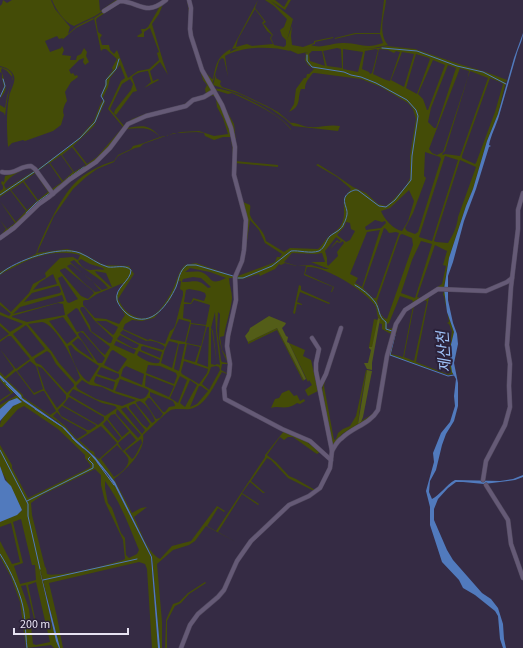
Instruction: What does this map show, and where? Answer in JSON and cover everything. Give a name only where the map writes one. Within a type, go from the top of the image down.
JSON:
[{"type":"street","points":[[104,11],[120,1],[149,8],[166,0]]},
{"type":"street","points":[[189,0],[191,8],[190,36],[202,70],[226,113],[233,134],[235,147],[234,175],[246,224],[242,261],[235,277],[236,300],[228,336],[230,364],[229,376],[224,388],[225,399],[282,430],[310,441],[331,460]]},
{"type":"street","points":[[0,238],[75,175],[96,162],[110,148],[128,124],[146,116],[186,106],[193,100],[204,97],[214,91]]},
{"type":"street","points":[[2,172],[13,172],[27,166],[31,166],[35,169],[53,194]]},
{"type":"street","points":[[483,480],[486,461],[505,425],[510,407],[510,364],[507,345],[512,278],[518,229],[518,210],[523,193]]},
{"type":"street","points":[[518,229],[523,229]]},
{"type":"street","points":[[332,451],[343,436],[367,422],[377,413],[380,404],[387,356],[396,324],[405,310],[438,289],[486,291],[507,282],[512,278]]},
{"type":"street","points":[[320,386],[326,374],[341,328]]},
{"type":"street","points":[[181,648],[190,625],[198,614],[224,590],[236,561],[245,548],[263,528],[289,505],[309,496],[320,488],[330,468],[332,451],[316,371],[319,349],[312,338]]},
{"type":"street","points":[[486,485],[508,520],[511,544],[523,578]]},
{"type":"green space","points":[[3,0],[7,3],[12,0],[51,0],[55,9],[70,27],[68,34],[77,26],[93,18],[94,19],[76,28],[62,40],[63,38],[59,39],[57,36],[45,41],[50,52],[61,48],[62,46],[64,50],[62,55],[71,56],[70,60],[76,60],[77,56],[81,54],[84,48],[87,52],[86,56],[89,62],[85,65],[83,62],[84,58],[79,60],[69,70],[71,74],[73,73],[78,77],[71,82],[65,92],[67,101],[63,112],[64,115],[61,125],[53,131],[25,141],[23,140],[12,143],[8,147],[7,110],[9,97],[14,84],[14,76],[10,70],[0,66],[0,6]]},
{"type":"green space","points":[[52,0],[99,0],[100,11],[116,0],[120,0],[95,16],[74,26],[67,22],[61,15]]},
{"type":"green space","points":[[258,0],[255,8],[266,22],[263,24],[273,35],[271,38],[274,45],[284,47],[286,45],[286,40],[282,36],[280,30],[284,27],[287,19],[274,6],[265,0],[275,0],[284,7],[288,0],[291,0],[285,10],[271,1],[293,19],[287,40],[292,26],[292,45],[303,47],[314,43],[314,41],[333,37],[315,42],[315,44],[311,45],[326,46],[338,43],[348,43],[371,46],[383,43],[380,34],[356,34],[335,38],[355,33],[380,33],[384,0],[386,0],[382,29],[388,45],[361,49],[378,48],[387,46],[415,49],[507,80],[506,82],[503,81],[506,83],[498,114],[487,141],[473,189],[449,258],[444,287],[433,291],[415,302],[397,319],[398,316],[413,302],[412,300],[400,296],[389,323],[387,324],[387,328],[389,329],[393,328],[394,326],[387,351],[384,371],[382,372],[391,334],[382,329],[382,324],[379,323],[380,319],[378,318],[375,305],[369,298],[353,286],[333,274],[314,267],[307,267],[305,274],[334,287],[331,292],[333,287],[304,275],[306,266],[297,266],[296,266],[285,263],[281,265],[279,264],[275,269],[260,276],[259,274],[236,279],[244,253],[247,223],[234,172],[235,148],[233,132],[227,113],[214,89],[221,89],[242,96],[267,110],[287,124],[256,104],[232,93],[228,94],[215,90],[234,124],[236,141],[235,161],[278,165],[278,167],[235,163],[235,171],[243,202],[250,205],[251,218],[263,233],[266,241],[284,252],[290,248],[318,249],[343,222],[344,198],[351,189],[337,177],[316,165],[318,164],[353,187],[366,193],[378,204],[386,206],[406,186],[410,178],[410,155],[416,119],[413,109],[408,103],[381,87],[361,79],[313,73],[306,82],[305,89],[301,89],[296,107],[289,112],[294,104],[296,89],[304,78],[306,78],[307,74],[314,69],[308,65],[305,60],[305,53],[308,52],[298,54],[289,50],[290,51],[274,48],[240,50],[225,56],[228,77],[224,59],[222,58],[220,60],[223,56],[219,61],[212,85],[205,75],[193,44],[191,31],[191,4],[192,34],[199,59],[205,74],[213,79],[216,65],[220,58],[231,49],[230,52],[238,48],[232,49]],"holes":[[[255,9],[264,21],[262,23],[267,31],[272,35],[270,38],[273,44],[252,46],[247,44],[236,47],[238,39]],[[337,48],[341,49],[342,68],[327,66],[323,51]],[[343,49],[363,52],[358,72],[343,69]],[[379,49],[388,50],[394,53],[396,51],[400,52],[390,81],[373,74]],[[378,50],[372,73],[370,74],[362,69],[365,51]],[[312,51],[322,51],[325,66],[310,61],[309,54]],[[402,52],[414,54],[404,87],[391,80]],[[416,54],[430,59],[417,94],[406,88]],[[433,60],[445,65],[427,110],[423,99],[418,94]],[[448,65],[456,68],[436,128],[434,128],[428,122],[431,108]],[[460,68],[469,71],[468,77],[443,152],[437,155],[432,153],[429,149]],[[470,71],[488,78],[460,156],[443,155],[442,154],[445,151]],[[490,78],[503,84],[495,112],[475,164],[462,158],[462,156]],[[425,152],[440,157],[441,159],[418,232],[415,234],[407,231],[405,228],[413,213],[426,178],[424,176]],[[445,156],[458,160],[432,241],[419,237]],[[460,160],[476,167],[453,234],[448,243],[436,242],[434,241]],[[409,190],[414,201],[408,221],[402,231],[392,226],[381,211],[390,208]],[[250,220],[259,230],[265,243],[282,254],[280,257],[277,257],[275,262],[238,276],[245,255]],[[375,220],[382,222],[385,221],[386,223],[381,228],[366,230],[365,227]],[[346,222],[350,223],[351,229],[355,231],[350,240],[346,242],[337,235],[344,227]],[[384,228],[389,233],[399,233],[376,298],[373,298],[363,288]],[[380,230],[362,287],[355,283],[358,278],[350,274],[367,232]],[[402,234],[412,238],[413,245],[387,319],[380,313],[377,301],[400,235]],[[336,237],[341,241],[339,242],[337,240],[330,249],[337,242],[340,243],[343,241],[344,243],[337,252],[338,256],[328,266],[325,251]],[[421,241],[432,244],[415,298],[401,293],[412,260]],[[435,245],[447,251],[443,265],[446,266],[442,284],[420,298],[417,297]],[[292,253],[322,253],[325,262],[311,262],[329,269],[311,265],[297,266],[284,262]]]},
{"type":"green space","points":[[120,2],[126,2],[150,9],[163,4],[159,14],[152,24],[168,75],[160,62],[150,71],[153,81],[159,80],[144,88],[151,82],[148,71],[136,74],[132,77],[137,91],[133,92],[116,115],[114,113],[115,110],[131,90],[133,84],[130,79],[122,84],[110,109],[124,126],[132,119],[145,114],[181,106],[194,98],[206,94],[205,89],[207,85],[203,80],[197,61],[202,73],[209,83],[211,89],[209,93],[182,106],[145,116],[130,122],[124,127],[107,150],[94,163],[74,176],[56,191],[52,190],[49,187],[28,164],[38,169],[79,138],[94,121],[103,100],[101,95],[106,79],[113,70],[112,68],[117,59],[106,49],[101,51],[94,18],[116,3],[116,6],[96,20],[98,32],[102,35],[100,38],[102,45],[109,45],[110,50],[114,54],[117,50],[128,78],[138,71],[149,69],[159,60],[157,53],[159,52],[150,28],[144,32],[144,37],[137,36],[142,33],[141,29],[148,27],[159,8],[147,10]],"holes":[[[120,65],[125,78],[121,81],[108,109],[123,127],[97,157],[87,164],[73,146],[94,126],[105,102],[103,97],[108,87],[110,78]],[[72,147],[86,165],[74,172],[62,155]],[[61,155],[73,172],[63,181],[50,163]],[[49,163],[62,182],[52,189],[38,171]]]},
{"type":"green space","points":[[189,12],[189,25],[194,52],[189,35],[188,26]]},
{"type":"green space","points":[[0,67],[9,71],[12,77],[2,68],[2,73],[0,72]]},
{"type":"green space","points":[[2,73],[6,88],[0,99],[4,87]]},
{"type":"green space","points":[[216,74],[216,78],[221,81],[220,84],[222,87],[235,91],[267,106],[278,112],[291,123],[309,127],[332,125],[340,126],[338,131],[293,126],[271,109],[240,94],[213,85]]},
{"type":"green space","points":[[12,81],[5,116],[4,113],[0,111],[0,105],[5,108]]},
{"type":"green space","points":[[210,95],[215,95],[228,124],[232,139],[233,156],[231,137],[223,137],[214,140],[205,136],[204,133],[177,133],[199,131],[214,136],[228,134],[223,118],[217,107],[216,99],[214,96]]},
{"type":"green space","points":[[144,126],[152,129],[156,133],[147,129],[125,129]]},
{"type":"green space","points":[[168,135],[143,144],[140,147],[118,156],[114,162],[97,169],[86,177],[73,189],[54,216],[37,253],[67,249],[80,252],[104,265],[129,266],[134,274],[118,299],[127,312],[140,318],[151,316],[160,309],[171,294],[179,274],[185,265],[196,263],[234,276],[234,278],[229,278],[232,295],[231,303],[224,336],[220,337],[222,350],[228,359],[229,364],[222,364],[221,370],[228,374],[222,372],[213,388],[201,404],[190,409],[171,410],[161,418],[143,435],[143,441],[141,447],[134,460],[124,471],[114,479],[132,513],[141,508],[147,507],[134,517],[148,546],[155,556],[160,559],[172,546],[191,541],[217,506],[225,511],[224,512],[218,508],[207,526],[216,531],[265,455],[284,431],[308,440],[308,443],[320,452],[317,454],[293,437],[288,437],[284,440],[280,437],[267,455],[289,476],[315,490],[314,491],[288,478],[271,460],[267,458],[251,481],[265,493],[250,482],[242,493],[259,504],[258,505],[242,494],[218,532],[236,542],[206,526],[195,541],[189,545],[173,550],[157,564],[162,622],[162,648],[160,648],[152,557],[115,482],[95,457],[58,422],[22,398],[21,395],[0,375],[0,372],[5,377],[14,369],[0,349],[16,369],[30,359],[11,336],[8,336],[0,342],[0,340],[9,334],[0,326],[0,323],[10,332],[23,324],[0,315],[0,312],[9,316],[11,314],[0,305],[0,302],[11,312],[29,293],[33,284],[46,277],[45,273],[60,258],[73,257],[78,260],[80,255],[58,253],[43,255],[22,263],[0,275],[0,272],[36,254],[47,227],[63,198],[82,176],[114,161],[118,155],[131,149],[133,146]],"holes":[[[81,259],[90,264],[103,268],[104,270],[90,270],[84,268],[78,261]],[[74,260],[108,288],[102,290],[92,282],[101,291],[95,292],[67,266],[71,264],[83,274],[70,262]],[[65,268],[94,293],[88,299],[81,296],[60,270]],[[190,268],[210,272],[226,278],[213,281],[201,272],[185,272]],[[95,271],[106,273],[112,287],[96,273]],[[53,274],[57,284],[33,290],[40,282]],[[62,276],[78,299],[69,303],[67,302],[58,278]],[[193,277],[201,278],[211,287],[208,288],[202,283],[193,281],[182,282],[183,279]],[[179,281],[181,281],[180,289],[183,291],[183,295],[175,326],[170,331],[165,344],[150,339],[148,340],[123,329],[125,324],[132,320],[142,321],[154,318],[170,300]],[[123,283],[116,298],[117,303],[125,315],[119,324],[106,319],[95,318],[83,305],[83,301]],[[59,286],[61,291],[60,293],[24,302],[32,293]],[[189,289],[205,293],[206,296],[204,301],[193,298],[191,303],[184,302],[186,290]],[[62,295],[64,301],[13,314],[20,307]],[[194,300],[210,305],[206,325],[191,323],[191,320],[183,318],[184,304],[191,304]],[[58,303],[63,304],[65,315],[27,322],[12,317]],[[81,307],[84,307],[94,320],[113,338],[111,343],[109,343],[91,331],[90,326],[80,309]],[[76,308],[90,331],[110,347],[105,355],[83,331],[77,332],[67,315]],[[215,312],[220,365],[217,364],[213,331],[211,328]],[[218,312],[220,314],[219,338],[222,351],[228,363],[222,362],[221,360],[217,330]],[[63,317],[77,336],[67,344],[49,321]],[[179,319],[190,322],[185,342],[170,339]],[[96,321],[106,321],[118,327],[113,335]],[[42,322],[47,324],[53,330],[65,346],[80,378],[76,382],[28,324]],[[191,324],[206,326],[201,346],[186,343]],[[26,325],[45,349],[32,357],[13,334]],[[207,327],[209,327],[208,367],[197,363]],[[211,329],[217,364],[211,364]],[[123,330],[146,341],[156,342],[165,347],[163,350],[138,343],[120,333]],[[80,332],[83,333],[105,358],[102,363],[98,363],[78,334]],[[120,335],[139,345],[137,348],[133,348],[117,339]],[[78,338],[82,341],[94,360],[79,350],[72,343]],[[116,341],[136,350],[134,354],[114,345]],[[169,341],[178,344],[172,368],[161,363]],[[179,344],[185,344],[179,371],[174,369]],[[187,344],[200,347],[195,362],[184,359]],[[71,345],[75,350],[99,366],[89,382],[82,376],[76,366],[68,346]],[[143,346],[162,352],[160,358],[141,350],[141,347]],[[113,350],[127,359],[118,372],[104,365],[111,351]],[[47,351],[50,353],[56,364],[74,384],[74,386],[67,393],[41,365],[36,363],[34,359]],[[139,351],[160,360],[159,363],[148,361],[137,355]],[[30,361],[36,366],[43,389],[34,393],[17,371]],[[184,361],[208,369],[207,373],[199,384],[181,372]],[[148,365],[160,366],[176,373],[177,376],[174,384],[146,373]],[[37,366],[42,368],[66,395],[66,399],[57,408],[45,390]],[[126,366],[144,374],[142,385],[121,376],[123,369]],[[216,366],[219,367],[220,370],[209,390],[202,384],[211,367]],[[101,367],[119,374],[119,377],[115,380],[97,374]],[[16,371],[34,395],[44,391],[56,411],[50,415],[23,397],[23,395],[6,379]],[[146,375],[174,386],[169,397],[145,386]],[[96,376],[115,382],[113,390],[95,383],[94,381]],[[180,376],[187,380],[178,403],[170,398]],[[120,379],[147,389],[149,391],[145,398],[140,399],[115,391]],[[82,380],[90,385],[102,387],[114,393],[136,400],[122,406],[96,399],[78,389],[76,386]],[[190,380],[197,385],[185,407],[180,403]],[[199,386],[208,391],[197,404],[190,407]],[[73,389],[102,403],[115,406],[117,408],[105,416],[69,395]],[[150,392],[173,401],[175,405],[169,407],[165,412],[163,412],[150,396]],[[69,397],[104,417],[104,420],[98,425],[63,405]],[[148,398],[150,398],[163,414],[160,418],[156,419],[145,402]],[[140,401],[145,405],[155,421],[152,423],[136,402]],[[135,404],[150,424],[147,428],[142,424],[129,406]],[[62,406],[96,426],[90,430],[87,430],[61,416],[58,410]],[[126,407],[145,430],[142,434],[121,409]],[[117,409],[141,435],[138,438],[117,415]],[[57,412],[62,418],[86,431],[87,433],[77,439],[53,416]],[[115,414],[129,431],[122,437],[108,419],[111,415]],[[107,420],[121,438],[118,441],[103,424]],[[101,426],[117,443],[99,459],[95,456],[94,452],[79,440]],[[130,433],[136,440],[123,451],[118,443]],[[141,439],[142,443],[132,459],[125,451]],[[117,445],[127,456],[129,461],[122,472],[114,477],[101,459]]]},
{"type":"green space","points":[[32,167],[51,193],[20,221],[0,236],[6,229],[0,220],[7,229],[15,223],[0,201],[16,222],[26,211],[10,190],[0,197],[0,191],[3,189],[1,183],[2,181],[4,182],[5,176],[25,168],[8,179],[4,185],[6,189],[34,171],[27,168]],"holes":[[[35,173],[48,192],[38,200],[24,181]],[[23,182],[37,201],[27,210],[11,190]]]},
{"type":"green space","points":[[299,285],[301,286],[301,290],[330,303],[329,304],[300,292],[297,302],[302,305],[297,304],[295,314],[293,313]]},
{"type":"green space","points":[[441,289],[429,297],[416,362],[447,374],[451,373],[448,360],[452,331],[447,323],[449,322],[447,312],[454,332],[449,353],[453,374],[448,375],[390,355],[393,345],[391,354],[403,357],[413,306],[407,310],[422,299]],"holes":[[[423,300],[427,301],[414,361],[404,357],[414,306]]]},
{"type":"green space","points":[[441,289],[445,290],[447,311],[443,295],[444,290]]},
{"type":"green space","points":[[407,310],[399,321],[395,337],[397,323]]},
{"type":"green space","points":[[269,316],[286,323],[282,328],[288,337],[287,342],[289,343],[306,379],[304,380],[277,328],[248,342],[245,336],[250,328]]},
{"type":"green space","points":[[378,318],[380,319],[372,370],[367,369],[364,363],[368,363],[371,350],[369,347],[372,347]]},
{"type":"green space","points":[[374,319],[378,320],[372,348],[369,347]]},
{"type":"green space","points":[[277,328],[304,380],[303,381],[277,330],[248,344],[248,342]]},
{"type":"green space","points":[[289,343],[305,350],[303,356],[311,360],[318,391],[308,396],[305,390],[312,385],[309,380],[308,382]]},
{"type":"green space","points":[[366,370],[358,423],[371,415],[378,408],[375,414],[342,434],[333,447],[322,389],[326,376],[324,386],[334,440],[336,439],[338,433],[350,426],[356,416]]},
{"type":"green space","points":[[367,370],[372,371],[363,417],[361,422],[358,424]]},
{"type":"green space","points":[[0,377],[23,401],[62,427],[92,456],[115,486],[151,557],[158,648],[152,648],[147,569],[145,564],[139,562],[49,583],[63,648],[60,648],[43,581],[45,580],[43,580],[40,568],[52,626],[59,648],[54,648],[51,645],[26,648],[20,602],[11,577],[0,557],[0,541],[12,564],[20,562],[11,523],[0,527],[0,522],[22,510],[2,472],[0,466],[0,445],[12,465],[12,468],[28,498],[91,466],[85,458],[85,455],[58,429],[24,406],[18,409],[2,427],[0,427],[4,415],[21,402],[12,399],[0,409],[0,405],[17,395],[14,392],[0,402],[0,400],[11,393],[0,380]],"holes":[[[95,469],[101,475],[101,485],[105,502],[123,540],[125,559],[98,567],[73,572],[52,575],[47,574],[32,515],[31,503],[42,495]],[[105,481],[120,505],[139,550],[137,554],[129,558],[126,555],[125,538],[121,533],[112,508],[108,503]],[[21,519],[32,565],[35,565],[36,580],[20,584],[14,566],[23,563],[13,522]],[[36,582],[50,642],[36,645],[33,644],[29,609],[21,586],[26,585],[35,623],[33,625],[36,623],[28,585]]]},
{"type":"green space","points":[[289,390],[294,396],[297,395],[300,401],[304,399],[305,401],[290,407],[271,408],[275,399],[279,398],[282,393]]},
{"type":"green space","points":[[205,582],[206,583],[189,594],[181,603],[175,606],[167,621],[167,648],[165,648],[166,620],[173,604],[179,602],[188,593]]},
{"type":"water","points":[[523,33],[499,116],[490,141],[489,145],[491,146],[489,147],[464,221],[448,276],[448,300],[457,334],[458,344],[454,363],[458,383],[458,406],[454,421],[446,434],[442,445],[436,470],[430,481],[429,492],[432,499],[455,480],[500,481],[513,479],[523,475],[523,477],[515,480],[484,484],[456,482],[438,499],[434,509],[434,520],[453,560],[482,593],[491,599],[498,608],[503,624],[506,648],[503,648],[500,639],[498,616],[495,611],[475,595],[463,588],[459,580],[442,562],[430,525],[430,507],[426,491],[434,462],[433,453],[441,433],[450,422],[455,406],[454,396],[456,379],[452,372],[449,353],[454,332],[447,312],[444,289],[449,258],[473,189],[487,141],[498,114],[514,58]]},
{"type":"water","points":[[0,375],[21,395],[22,398],[65,428],[95,457],[115,482],[152,557],[160,648],[158,648],[151,557],[115,486],[108,475],[90,454],[62,427],[23,401],[0,377]]},
{"type":"water","points":[[17,398],[22,402],[13,406],[0,421],[0,409],[9,401]]},
{"type":"water","points":[[0,466],[5,480],[11,486],[22,510],[17,515],[0,522]]},
{"type":"water","points":[[39,567],[60,648],[56,641]]},
{"type":"waterway","points":[[382,48],[417,51],[457,66],[483,72],[506,84]]},
{"type":"waterway","points":[[237,278],[243,278],[272,266],[291,251],[312,252],[321,250],[330,236],[343,225],[347,214],[344,200],[350,192],[358,190],[379,206],[386,207],[395,200],[411,180],[412,156],[418,116],[416,110],[407,100],[376,83],[344,72],[312,67],[307,61],[307,55]]},
{"type":"waterway","points":[[38,170],[80,138],[95,122],[104,101],[101,96],[106,85],[106,80],[116,69],[119,59]]},
{"type":"waterway","points":[[0,97],[5,86],[3,79]]},
{"type":"waterway","points":[[67,179],[84,167]]},
{"type":"waterway","points":[[0,195],[34,172]]},
{"type":"waterway","points":[[54,190],[59,186]]},
{"type":"waterway","points":[[26,213],[36,203],[50,193]]},
{"type":"waterway","points":[[9,229],[16,224]]},
{"type":"waterway","points":[[0,274],[27,259],[50,252],[61,251],[80,253],[108,267],[126,267],[131,270],[130,274],[120,288],[117,300],[126,313],[138,319],[152,317],[164,307],[176,287],[181,272],[187,265],[196,265],[233,276]]},
{"type":"waterway","points":[[355,285],[366,292],[373,299],[377,305],[380,315],[386,322],[386,329],[392,331]]},
{"type":"waterway","name":"제산천","points":[[395,335],[390,355],[448,376],[454,375]]},
{"type":"waterway","points":[[0,377],[4,382]]},
{"type":"waterway","points":[[6,384],[21,399]]},
{"type":"waterway","points":[[35,409],[61,426]]},
{"type":"waterway","points":[[72,438],[83,448]]},
{"type":"waterway","points":[[0,450],[28,504],[28,516],[40,569]]},
{"type":"waterway","points":[[27,501],[93,468],[93,464],[88,459],[90,457]]},
{"type":"waterway","points":[[97,462],[114,485]]},
{"type":"waterway","points":[[0,554],[17,587],[23,605],[27,648]]},
{"type":"waterway","points":[[43,580],[137,559]]}]
